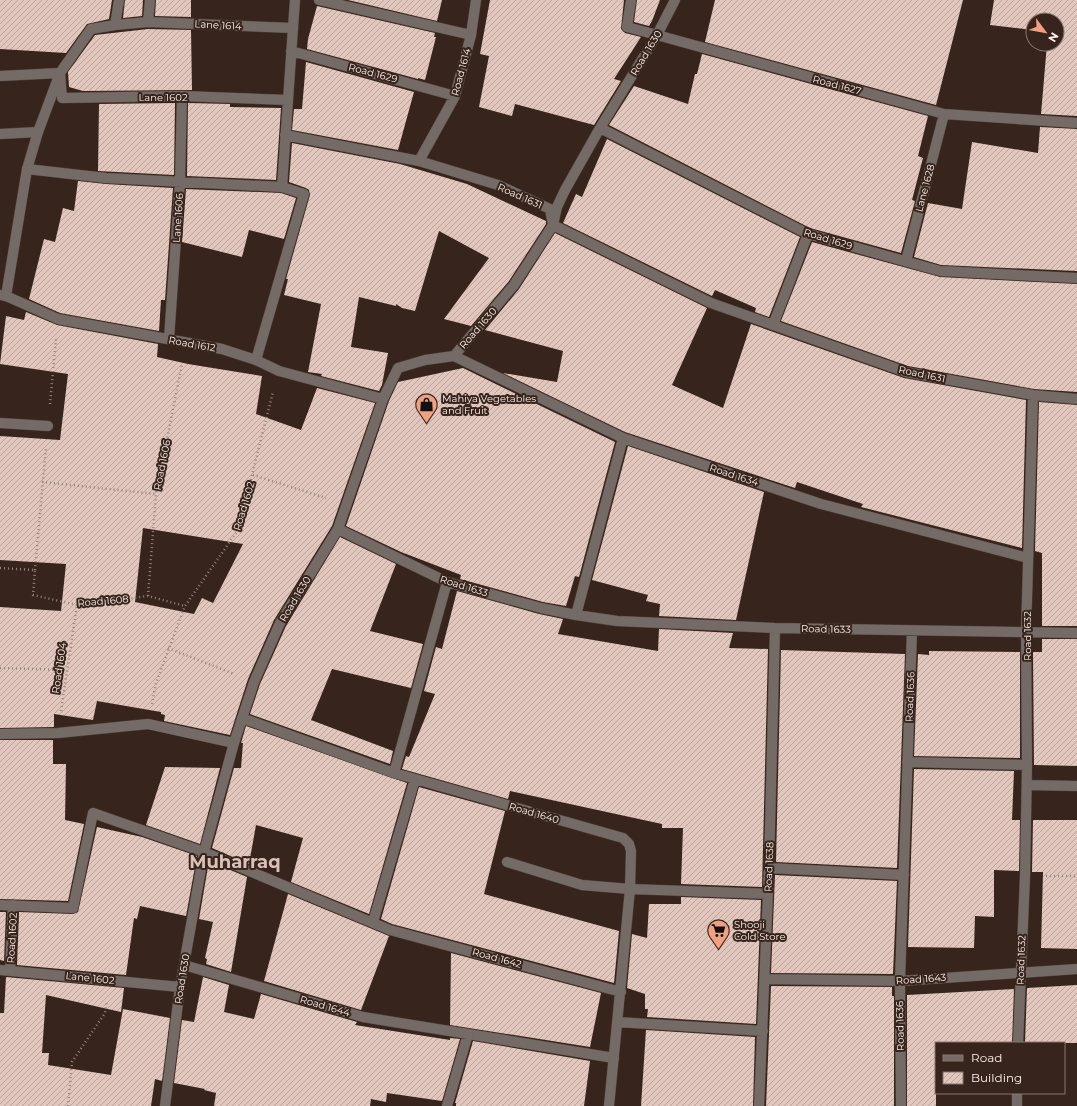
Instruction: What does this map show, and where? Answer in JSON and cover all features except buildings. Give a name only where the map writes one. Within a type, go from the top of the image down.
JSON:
[{"type":"street","points":[[115,25],[119,0]]},
{"type":"street","points":[[148,22],[150,0]]},
{"type":"street","points":[[282,187],[295,0]]},
{"type":"street","points":[[320,0],[471,35]]},
{"type":"street","name":"Road 1614","points":[[419,161],[456,96],[471,35],[476,0]]},
{"type":"street","name":"Road 1627","points":[[631,0],[628,27],[657,36],[944,114],[1077,123]]},
{"type":"street","name":"Road 1630","points":[[165,1106],[180,987],[204,852],[234,743],[254,682],[280,623],[338,528],[383,399],[398,368],[425,360],[454,356],[514,285],[553,225],[557,208],[565,190],[600,128],[657,36],[675,0]]},
{"type":"street","name":"Lane 1614","points":[[3,296],[27,168],[38,132],[60,73],[91,30],[115,25],[148,22],[293,28]]},
{"type":"street","name":"Road 1629","points":[[291,51],[456,96]]},
{"type":"street","points":[[0,76],[60,73]]},
{"type":"street","name":"Lane 1602","points":[[60,73],[62,98],[182,96],[288,100]]},
{"type":"street","name":"Lane 1606","points":[[169,339],[180,181],[182,96]]},
{"type":"street","name":"Lane 1628","points":[[906,261],[944,114]]},
{"type":"street","name":"Road 1629","points":[[600,128],[808,234],[940,271],[1077,278]]},
{"type":"street","points":[[0,134],[38,132]]},
{"type":"street","name":"Road 1631","points":[[286,135],[419,161],[498,185],[550,209],[553,225],[711,303],[906,372],[1033,395],[1077,399]]},
{"type":"street","points":[[27,168],[106,178],[282,187],[304,194],[256,360]]},
{"type":"street","points":[[773,325],[808,234]]},
{"type":"street","name":"Road 1612","points":[[3,296],[58,319],[222,349],[256,360],[278,371],[383,399]]},
{"type":"street","name":"Road 1634","points":[[454,356],[623,438],[821,504],[1028,558]]},
{"type":"street","name":"Road 1632","points":[[1018,1042],[1025,876],[1027,784],[1026,633],[1033,395]]},
{"type":"street","points":[[0,423],[48,426]]},
{"type":"street","points":[[576,615],[623,438]]},
{"type":"street","name":"Road 1633","points":[[338,528],[447,582],[541,608],[617,621],[775,628],[1077,634]]},
{"type":"street","points":[[394,773],[447,582]]},
{"type":"street","name":"Road 1638","points":[[759,1106],[770,868],[775,628]]},
{"type":"street","name":"Road 1636","points":[[901,1106],[900,981],[912,631]]},
{"type":"street","name":"Road 1640","points":[[242,718],[394,773],[623,838],[629,844],[631,851],[630,889],[609,1106]]},
{"type":"street","points":[[0,734],[58,733],[148,724],[234,743]]},
{"type":"street","points":[[907,762],[1027,764]]},
{"type":"street","points":[[373,922],[416,779]]},
{"type":"street","points":[[1027,784],[1077,786]]},
{"type":"street","points":[[0,905],[73,908],[93,813],[204,852]]},
{"type":"street","name":"Road 1642","points":[[204,852],[390,930],[621,992]]},
{"type":"street","points":[[507,862],[582,885],[630,889],[768,894]]},
{"type":"street","points":[[770,868],[904,875]]},
{"type":"street","name":"Road 1602","points":[[5,970],[13,905]]},
{"type":"street","name":"Road 1644","points":[[184,965],[363,1017],[614,1058]]},
{"type":"street","name":"Road 1643","points":[[765,979],[900,981],[1077,969]]},
{"type":"street","name":"Lane 1602","points":[[5,970],[180,987]]},
{"type":"street","points":[[617,1022],[763,1031]]},
{"type":"street","points":[[447,1106],[468,1034]]},
{"type":"street","points":[[1017,1094],[1017,1106]]},
{"type":"path","name":"Road 1606","points":[[148,596],[156,494],[182,362],[169,339]]},
{"type":"path","name":"Road 1602","points":[[148,724],[156,683],[185,606],[238,530],[278,371]]},
{"type":"path","points":[[253,475],[346,504]]},
{"type":"path","points":[[42,482],[156,494]]},
{"type":"path","name":"Road 1608","points":[[0,568],[35,570],[33,596],[77,605],[148,596],[185,606]]},
{"type":"path","name":"Road 1604","points":[[58,733],[77,605]]},
{"type":"path","points":[[168,648],[254,682]]},
{"type":"path","points":[[0,668],[68,670]]},
{"type":"path","points":[[1025,876],[1077,876]]},
{"type":"path","points":[[68,1106],[72,1062],[105,1013],[111,980]]},
{"type":"place","name":"Mahiya Vegetables and Fruit","points":[[427,424]]},
{"type":"place","name":"Shooji Cold Store","points":[[718,950]]},
{"type":"district","name":"Muharraq","points":[[235,862]]}]
